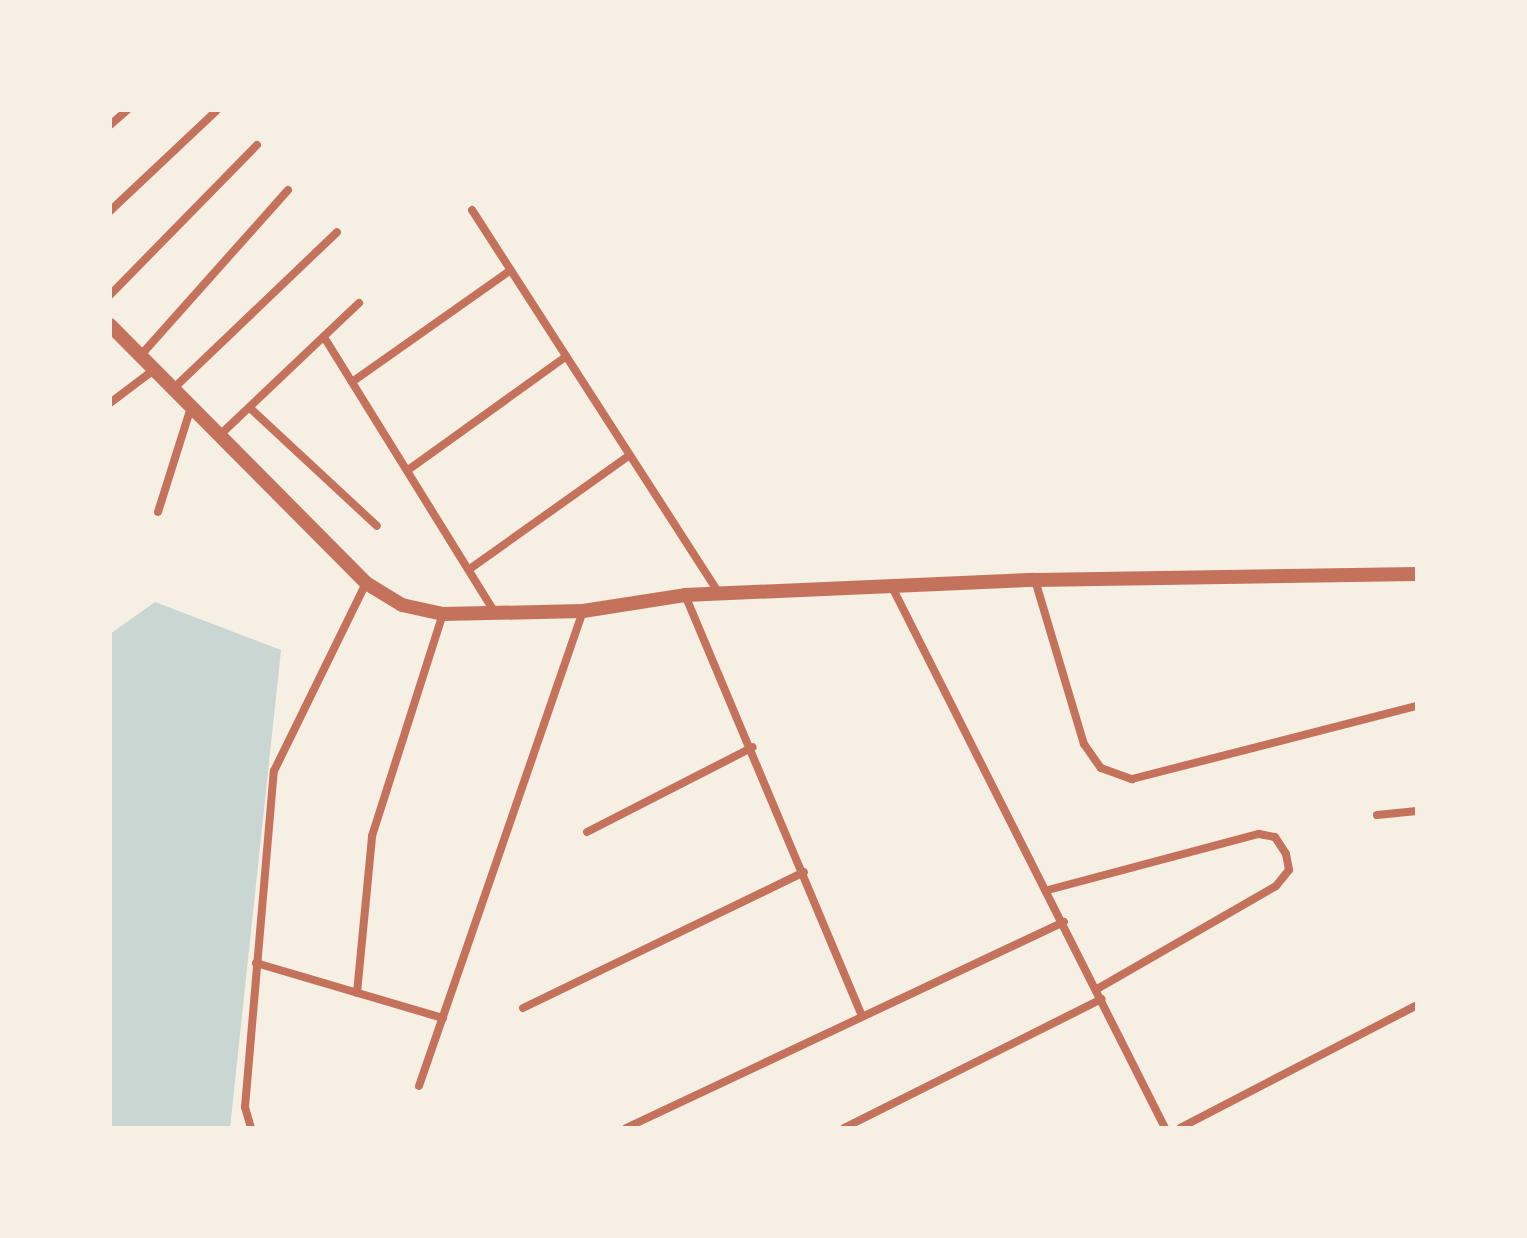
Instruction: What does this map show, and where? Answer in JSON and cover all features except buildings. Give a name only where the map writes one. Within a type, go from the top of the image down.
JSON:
[{"type":"street","points":[[110,125],[127,110]]},
{"type":"street","points":[[110,211],[216,111]]},
{"type":"street","points":[[110,295],[257,145]]},
{"type":"street","points":[[141,355],[288,190]]},
{"type":"street","points":[[472,210],[627,457],[722,597]]},
{"type":"street","points":[[175,387],[337,232]]},
{"type":"street","points":[[352,382],[511,270]]},
{"type":"street","points":[[222,433],[359,303]]},
{"type":"street","points":[[110,325],[222,433],[366,583],[402,605],[443,614],[583,611],[685,595],[722,597],[1035,580],[1417,574]]},
{"type":"street","points":[[324,337],[471,568],[496,615]]},
{"type":"street","points":[[408,470],[565,357]]},
{"type":"street","points":[[110,403],[156,369]]},
{"type":"street","points":[[158,512],[192,403]]},
{"type":"street","points":[[250,408],[377,526]]},
{"type":"street","points":[[471,568],[627,457]]},
{"type":"street","points":[[1035,580],[1084,744],[1101,768],[1132,779],[1417,706]]},
{"type":"street","points":[[251,1128],[245,1107],[274,771],[366,583]]},
{"type":"street","points":[[892,587],[1048,890],[1165,1128]]},
{"type":"street","points":[[685,595],[753,747],[862,1016]]},
{"type":"street","points":[[419,1086],[583,611]]},
{"type":"street","points":[[357,993],[372,836],[443,614]]},
{"type":"street","points":[[587,832],[753,747]]},
{"type":"street","points":[[1377,815],[1417,811]]},
{"type":"street","points":[[1048,890],[1259,834],[1275,837],[1286,854],[1289,870],[1276,886],[1097,989]]},
{"type":"street","points":[[523,1008],[804,872]]},
{"type":"street","points":[[626,1128],[1064,922]]},
{"type":"street","points":[[256,963],[443,1018]]},
{"type":"street","points":[[844,1128],[1102,999]]},
{"type":"street","points":[[1180,1128],[1417,1005]]},
{"type":"shaded area","points":[[155,602],[281,650],[230,1128],[110,1128],[110,634]]}]
